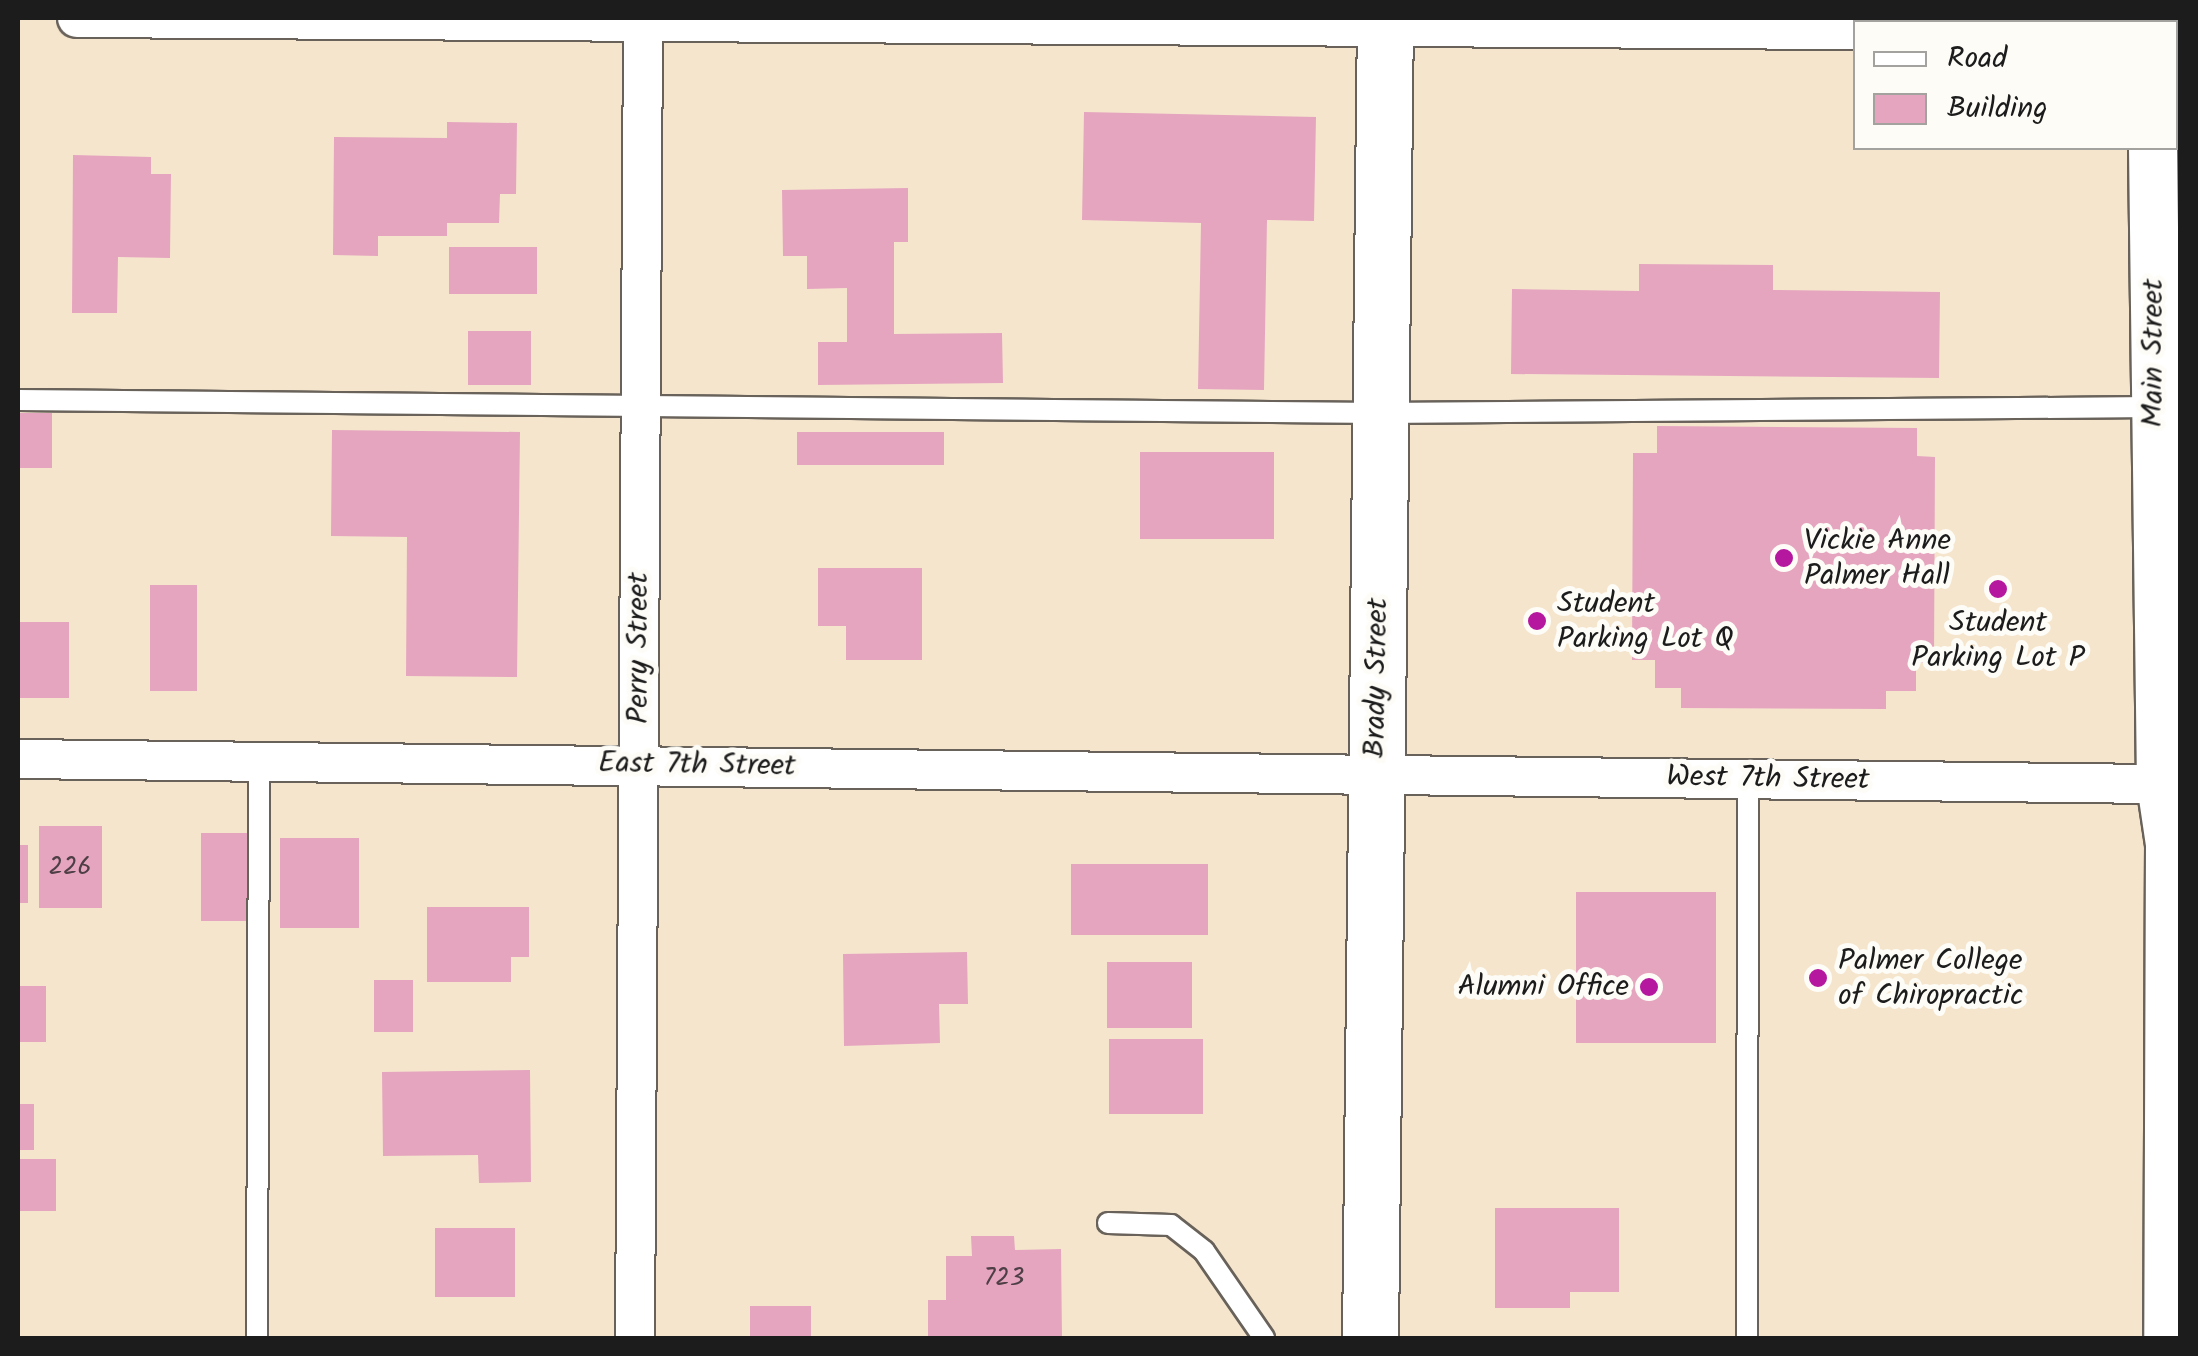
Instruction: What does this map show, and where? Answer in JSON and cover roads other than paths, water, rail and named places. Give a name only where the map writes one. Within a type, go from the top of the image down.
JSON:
[{"type":"highway","name":"Brady Street","points":[[1370,1338],[1385,22]]},
{"type":"street","points":[[77,18],[1746,23],[1853,30]]},
{"type":"street","name":"Perry Street","points":[[635,1338],[643,19]]},
{"type":"street","name":"Main Street","points":[[2153,150],[2153,406],[2161,784],[2170,844],[2168,1338]]},
{"type":"street","name":"East 7th Street","points":[[18,759],[1376,774]]},
{"type":"street","name":"West 7th Street","points":[[1376,774],[2161,784]]},
{"type":"lane","points":[[18,400],[641,410],[1380,413],[2153,406]]},
{"type":"lane","points":[[257,1338],[259,761]]},
{"type":"lane","points":[[1746,1338],[1748,778]]},
{"type":"lane","points":[[1108,1223],[1171,1225],[1204,1251],[1264,1338]]},
{"type":"place","name":"Vickie Anne Palmer Hall","points":[[1784,558]]},
{"type":"place","name":"Student Parking Lot P","points":[[1998,589]]},
{"type":"place","name":"Student Parking Lot Q","points":[[1537,621]]},
{"type":"place","name":"Palmer College of Chiropractic","points":[[1818,978]]},
{"type":"place","name":"Alumni Office","points":[[1649,987]]}]
